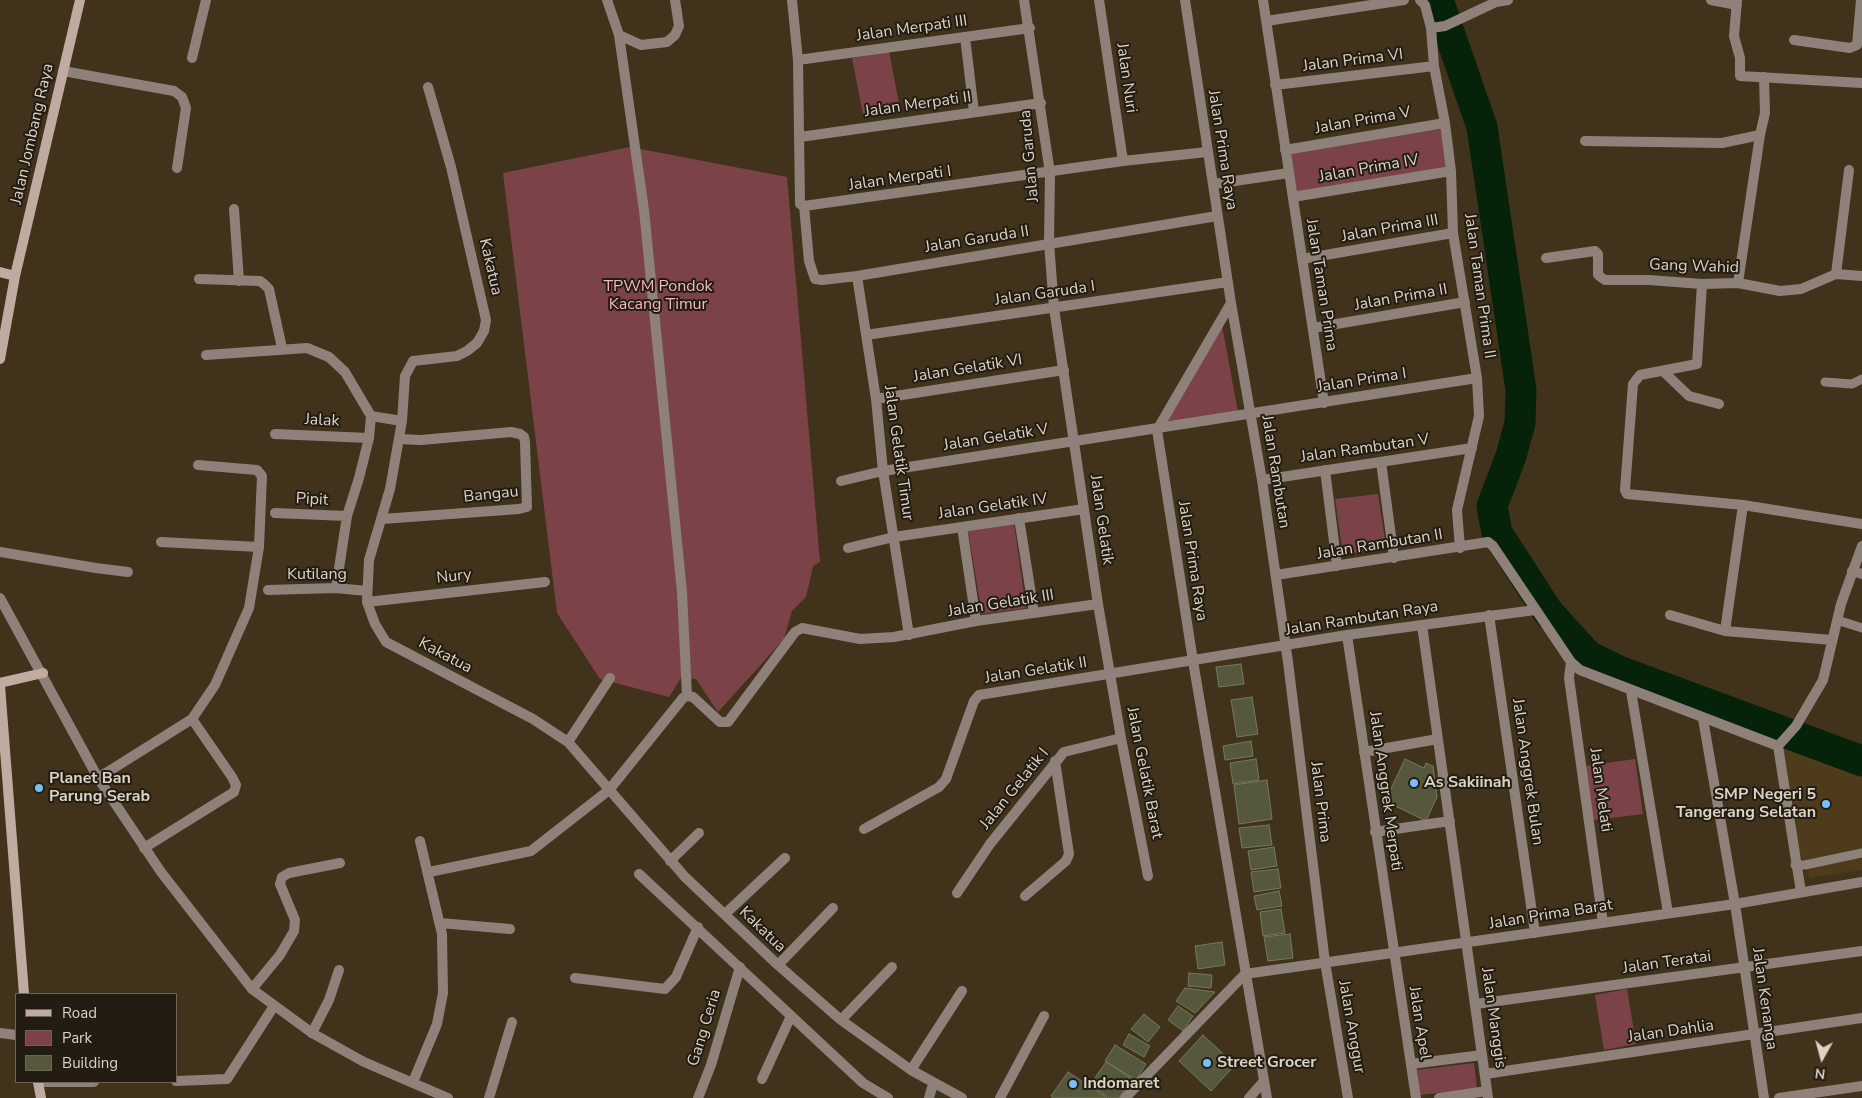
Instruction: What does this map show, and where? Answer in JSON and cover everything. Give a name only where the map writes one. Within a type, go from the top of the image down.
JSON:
[{"type":"main road","name":"Jalan Jombang Raya","points":[[0,359],[15,276],[80,0]]},
{"type":"main road","points":[[0,272],[15,276]]},
{"type":"main road","points":[[24,993],[0,685],[43,673]]},
{"type":"main road","points":[[38,1083],[41,1098]]},
{"type":"street","points":[[192,58],[206,0]]},
{"type":"street","points":[[429,872],[531,851],[609,790],[683,698],[687,696],[682,592],[644,210],[619,34],[607,0]]},
{"type":"street","points":[[619,34],[640,45],[667,42],[675,36],[679,26],[675,0]]},
{"type":"street","points":[[792,0],[798,60],[800,204],[804,206]]},
{"type":"street","name":"Jalan Garuda","points":[[1024,0],[1030,28],[1050,173],[1049,243],[1054,308],[1064,370]]},
{"type":"street","name":"Jalan Nuri","points":[[1099,0],[1123,161]]},
{"type":"street","name":"Jalan Prima Raya","points":[[1185,0],[1231,304]]},
{"type":"street","name":"Jalan Taman Prima","points":[[1263,0],[1324,403]]},
{"type":"street","points":[[1266,21],[1404,0]]},
{"type":"street","name":"Jalan Taman Prima II","points":[[1420,0],[1425,5],[1431,28],[1434,66],[1445,123],[1451,171],[1453,233],[1477,378],[1479,416],[1457,510],[1460,548]]},
{"type":"street","points":[[1431,28],[1445,26],[1496,2],[1508,0]]},
{"type":"street","points":[[1711,0],[1737,3],[1734,36],[1740,58],[1740,76],[1862,83]]},
{"type":"street","points":[[1794,40],[1850,48],[1857,45],[1861,0]]},
{"type":"street","name":"Jalan Merpati III","points":[[798,60],[1030,28]]},
{"type":"street","points":[[965,37],[974,112]]},
{"type":"street","name":"Jalan Prima VI","points":[[1275,85],[1434,66]]},
{"type":"street","points":[[63,71],[174,90],[182,97],[186,108],[177,168]]},
{"type":"street","points":[[1738,283],[1765,113],[1764,77]]},
{"type":"street","name":"Kakatua","points":[[428,88],[451,167],[486,320],[484,331],[477,343],[467,352],[457,356],[413,361],[405,376],[398,420],[400,439],[382,519],[368,560],[364,590],[375,624],[386,642],[533,719],[568,742],[670,861],[778,965],[841,1020],[910,1070],[962,1098]]},
{"type":"street","name":"Jalan Merpati II","points":[[800,137],[1041,103]]},
{"type":"street","name":"Jalan Prima V","points":[[1285,150],[1445,123]]},
{"type":"street","points":[[1585,141],[1722,142],[1760,135]]},
{"type":"street","name":"Jalan Merpati I","points":[[804,206],[1050,173],[1123,161],[1207,152]]},
{"type":"street","points":[[1836,274],[1849,170]]},
{"type":"street","name":"Jalan Prima IV","points":[[1293,197],[1451,171]]},
{"type":"street","points":[[1214,184],[1289,173]]},
{"type":"street","name":"Jalan Garuda II","points":[[804,206],[809,261],[815,279],[857,276],[1217,216]]},
{"type":"street","points":[[234,209],[239,281]]},
{"type":"street","name":"Jalan Prima III","points":[[1302,259],[1453,233]]},
{"type":"street","name":"Gang Wahid","points":[[1546,258],[1595,251],[1598,254],[1600,279],[1702,284],[1738,283],[1780,291],[1801,290],[1836,274],[1862,276]]},
{"type":"street","name":"Jalan Gelatik Timur","points":[[857,276],[876,399],[883,470],[909,635]]},
{"type":"street","points":[[199,279],[260,282],[269,289],[282,348]]},
{"type":"street","name":"Jalan Garuda I","points":[[866,335],[1228,282]]},
{"type":"street","points":[[1702,284],[1697,364],[1640,376],[1633,384],[1624,490],[1632,496],[1743,505],[1862,524]]},
{"type":"street","name":"Jalan Prima II","points":[[1313,328],[1465,302]]},
{"type":"street","points":[[1157,430],[1231,304]]},
{"type":"street","name":"Jalan Rambutan","points":[[1231,304],[1262,480],[1286,646]]},
{"type":"street","points":[[206,355],[282,348],[307,348],[329,357],[345,372],[375,417],[398,420]]},
{"type":"street","name":"Jalan Gelatik VI","points":[[876,399],[1064,370]]},
{"type":"street","name":"Jalan Gelatik","points":[[1064,370],[1098,604],[1111,674]]},
{"type":"street","points":[[1664,372],[1689,396],[1719,404]]},
{"type":"street","name":"Jalan Prima I","points":[[1157,430],[1477,378]]},
{"type":"street","points":[[341,589],[347,516],[375,417]]},
{"type":"street","name":"Jalan Prima Raya","points":[[1157,430],[1244,974],[1267,1098]]},
{"type":"street","name":"Jalan Gelatik V","points":[[841,481],[883,470],[1157,430]]},
{"type":"street","name":"Bangau","points":[[382,519],[519,510],[527,506],[525,442],[524,437],[520,434],[511,432],[421,440],[400,439]]},
{"type":"street","name":"Jalak","points":[[275,434],[369,438]]},
{"type":"street","name":"Jalan Rambutan V","points":[[1262,480],[1472,448]]},
{"type":"street","points":[[1381,462],[1394,558]]},
{"type":"street","points":[[98,778],[192,719],[215,685],[249,608],[259,547],[262,476],[257,470],[198,465]]},
{"type":"street","points":[[1325,470],[1337,566]]},
{"type":"street","points":[[1725,630],[1743,505]]},
{"type":"street","name":"Jalan Gelatik IV","points":[[848,548],[894,537],[1084,509]]},
{"type":"street","name":"Pipit","points":[[276,513],[347,516]]},
{"type":"street","points":[[1019,518],[1034,613]]},
{"type":"street","points":[[962,527],[976,621]]},
{"type":"street","points":[[161,542],[259,547]]},
{"type":"street","name":"Jalan Rambutan II","points":[[1276,575],[1460,548],[1488,542],[1493,546],[1536,610]]},
{"type":"street","points":[[1801,892],[1795,864],[1782,742],[1796,726],[1823,680],[1837,620],[1857,573],[1862,546]]},
{"type":"street","points":[[0,552],[128,572]]},
{"type":"street","name":"Nury","points":[[367,602],[545,582]]},
{"type":"street","name":"Kutilang","points":[[268,590],[364,590]]},
{"type":"street","points":[[0,598],[43,673],[98,778],[144,848],[252,989],[312,1033],[364,1062],[448,1098]]},
{"type":"street","name":"Jalan Gelatik III","points":[[687,696],[693,697],[720,722],[728,722],[795,632],[802,628],[860,638],[909,635],[976,621],[1098,604]]},
{"type":"street","points":[[1536,610],[1571,662],[1594,677],[1703,719],[1782,742]]},
{"type":"street","name":"Jalan Rambutan Raya","points":[[1193,661],[1347,635],[1536,610]]},
{"type":"street","points":[[1670,614],[1725,630],[1832,640]]},
{"type":"street","name":"Jalan Anggrek Bulan","points":[[1489,615],[1535,933]]},
{"type":"street","name":"Jalan Manggis","points":[[1422,625],[1476,1004],[1487,1095]]},
{"type":"street","name":"Jalan Anggrek Merpati","points":[[1347,635],[1393,952]]},
{"type":"street","name":"Jalan Prima","points":[[1286,646],[1325,962]]},
{"type":"street","name":"Jalan Gelatik II","points":[[864,828],[940,788],[946,778],[974,701],[979,696],[1193,661]]},
{"type":"street","name":"Jalan Melati","points":[[1571,662],[1569,678],[1602,923]]},
{"type":"street","name":"Jalan Gelatik Barat","points":[[1111,674],[1121,738],[1148,876]]},
{"type":"street","points":[[568,742],[610,678]]},
{"type":"street","points":[[1631,691],[1668,913]]},
{"type":"street","points":[[144,848],[234,792],[236,784],[232,777],[192,719]]},
{"type":"street","name":"Jalan Kenanga","points":[[1703,719],[1735,904],[1764,1098]]},
{"type":"street","name":"Jalan Gelatik I","points":[[957,893],[990,844],[1055,761],[1069,749],[1121,738]]},
{"type":"street","points":[[1364,752],[1438,739]]},
{"type":"street","points":[[1025,896],[1066,861],[1069,854],[1055,761]]},
{"type":"street","points":[[1376,832],[1450,821]]},
{"type":"street","points":[[670,861],[699,833]]},
{"type":"street","points":[[413,1082],[437,1024],[443,993],[442,934],[429,872],[420,842]]},
{"type":"street","points":[[725,914],[785,858]]},
{"type":"street","points":[[252,989],[280,955],[294,931],[295,920],[280,884],[282,877],[289,873],[340,863]]},
{"type":"street","points":[[639,874],[864,1083],[888,1098]]},
{"type":"street","name":"Jalan Prima Barat","points":[[1244,974],[1735,904],[1862,882]]},
{"type":"street","points":[[778,965],[834,908]]},
{"type":"street","points":[[440,923],[510,928]]},
{"type":"street","points":[[575,978],[665,989],[676,977],[698,927]]},
{"type":"street","name":"Jalan Teratai","points":[[1476,1004],[1862,951]]},
{"type":"street","name":"Jalan Apel","points":[[1393,952],[1416,1098]]},
{"type":"street","name":"Jalan Anggur","points":[[1325,962],[1348,1098]]},
{"type":"street","name":"Gang Ceria","points":[[698,1098],[711,1065],[740,967]]},
{"type":"street","points":[[841,1020],[892,967]]},
{"type":"street","points":[[312,1033],[329,1000],[339,970]]},
{"type":"street","points":[[1125,1098],[1244,974]]},
{"type":"street","points":[[910,1070],[962,992]]},
{"type":"street","points":[[178,1081],[227,1080],[274,1006]]},
{"type":"street","points":[[762,1079],[791,1016]]},
{"type":"street","points":[[1000,1098],[1044,1016]]},
{"type":"street","name":"Jalan Dahlia","points":[[1485,1074],[1862,1018]]},
{"type":"street","points":[[489,1098],[512,1022]]},
{"type":"street","points":[[0,1033],[15,1035]]},
{"type":"street","points":[[1411,1064],[1482,1055]]},
{"type":"street","points":[[1249,1098],[1264,1081]]},
{"type":"street","points":[[929,1098],[933,1084]]},
{"type":"street","points":[[1779,1098],[1862,1086]]},
{"type":"street","points":[[1439,1098],[1487,1095]]},
{"type":"lane","points":[[1825,382],[1852,384],[1862,379]]},
{"type":"lane","points":[[1837,620],[1862,628]]},
{"type":"lane","points":[[1795,864],[1805,866],[1862,853]]},
{"type":"shaded area","name":"SMP Negeri 5 Tangerang Selatan","points":[[1798,740],[1862,755],[1862,870],[1810,878],[1800,853],[1779,751]]},
{"type":"green space","points":[[889,51],[900,109],[863,115],[852,58]]},
{"type":"green space","points":[[1442,129],[1446,167],[1297,192],[1291,153]]},
{"type":"green space","name":"TPWM Pondok Kacang Timur","points":[[630,147],[787,177],[820,562],[813,566],[806,597],[792,611],[784,639],[718,712],[696,679],[681,678],[669,697],[600,679],[557,613],[503,173]]},
{"type":"green space","points":[[1221,320],[1238,412],[1163,424]]},
{"type":"green space","points":[[1378,494],[1386,547],[1343,555],[1335,499]]},
{"type":"green space","points":[[1014,524],[1026,608],[982,614],[968,531]]},
{"type":"green space","points":[[1635,759],[1643,814],[1586,821],[1578,767]]},
{"type":"green space","points":[[1627,989],[1636,1044],[1604,1050],[1595,995]]},
{"type":"green space","points":[[1474,1063],[1477,1088],[1420,1095],[1417,1070]]},
{"type":"building","points":[[1241,664],[1244,684],[1219,687],[1216,667]]},
{"type":"building","points":[[1252,697],[1258,734],[1237,737],[1231,700]]},
{"type":"building","points":[[1251,741],[1253,756],[1225,760],[1223,746]]},
{"type":"building","points":[[1256,759],[1259,780],[1233,784],[1230,763]]},
{"type":"building","name":"As Sakiinah","points":[[1405,759],[1424,768],[1426,763],[1433,766],[1437,797],[1426,821],[1385,801]]},
{"type":"building","points":[[1267,780],[1272,819],[1239,824],[1234,785]]},
{"type":"building","points":[[1269,825],[1272,845],[1242,848],[1239,828]]},
{"type":"building","points":[[1274,847],[1277,866],[1251,870],[1248,851]]},
{"type":"building","points":[[1278,869],[1281,888],[1254,892],[1251,872]]},
{"type":"building","points":[[1279,891],[1282,906],[1257,910],[1254,896]]},
{"type":"building","points":[[1281,909],[1285,933],[1263,936],[1260,912]]},
{"type":"building","points":[[1290,934],[1293,958],[1268,961],[1264,937]]},
{"type":"building","points":[[1222,942],[1225,965],[1198,969],[1195,946]]},
{"type":"building","points":[[1189,973],[1212,975],[1211,988],[1188,986]]},
{"type":"building","points":[[1185,988],[1215,992],[1195,1013],[1176,1001]]},
{"type":"building","points":[[1178,1006],[1193,1016],[1183,1031],[1168,1020]]},
{"type":"building","points":[[1144,1014],[1160,1027],[1148,1042],[1131,1029]]},
{"type":"building","points":[[1129,1034],[1150,1046],[1144,1057],[1123,1045]]},
{"type":"building","name":"Street Grocer","points":[[1203,1035],[1235,1065],[1211,1091],[1179,1061]]},
{"type":"building","points":[[1115,1045],[1146,1064],[1136,1080],[1105,1061]]},
{"type":"building","points":[[1106,1062],[1132,1079],[1119,1098],[1109,1098],[1090,1085]]},
{"type":"building","name":"Indomaret","points":[[1068,1072],[1107,1098],[1053,1098],[1051,1096]]},
{"type":"waterway","points":[[1438,0],[1482,127],[1521,390],[1520,423],[1511,456],[1492,506],[1497,533],[1548,612],[1588,656],[1619,671],[1862,761]]},
{"type":"place","name":"As Sakiinah","points":[[1414,783]]},
{"type":"place","name":"Planet Ban Parung Serab","points":[[39,788]]},
{"type":"place","name":"SMP Negeri 5 Tangerang Selatan","points":[[1826,804]]},
{"type":"place","name":"Street Grocer","points":[[1207,1063]]},
{"type":"place","name":"Indomaret","points":[[1073,1084]]}]
